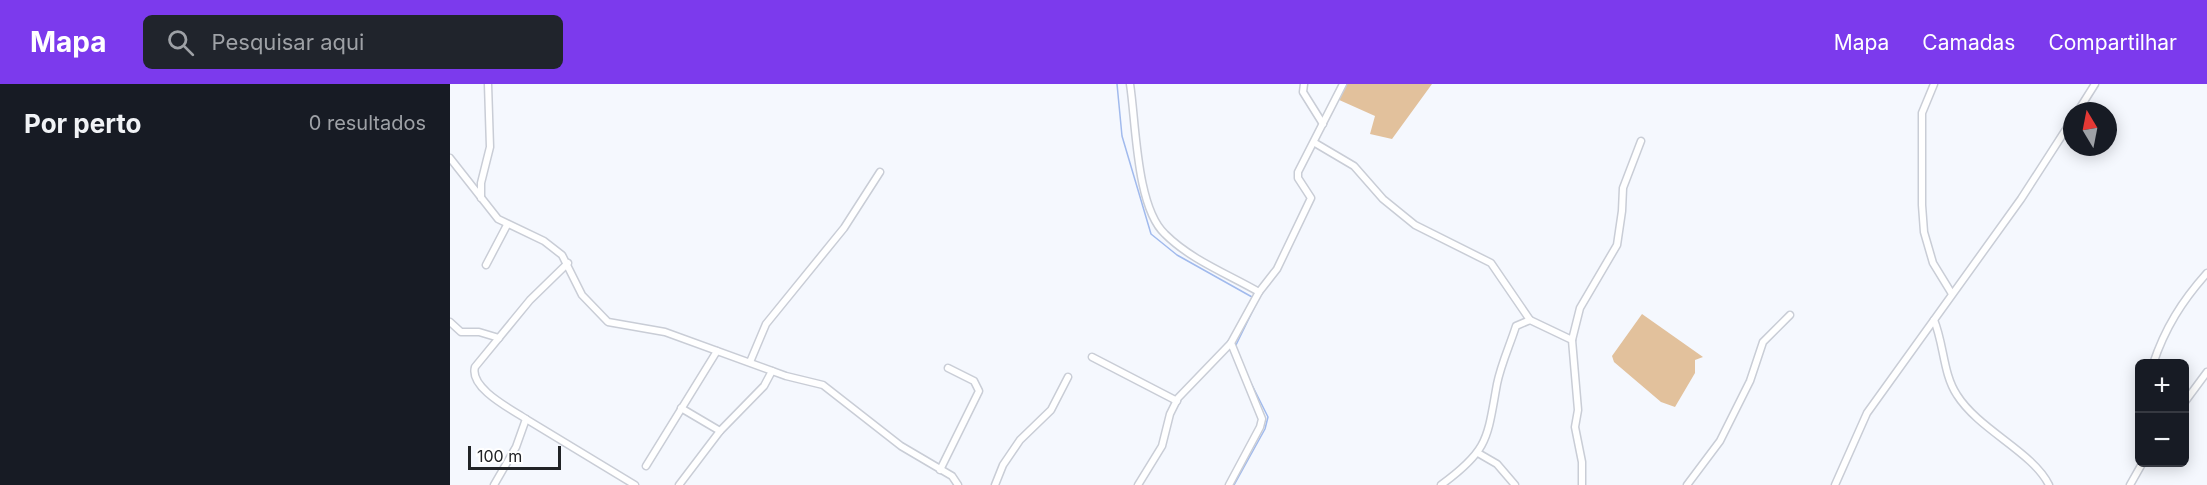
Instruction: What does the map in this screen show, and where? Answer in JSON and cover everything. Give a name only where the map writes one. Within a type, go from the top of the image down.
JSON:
[{"type":"street","points":[[481,199],[481,183],[490,147],[488,84]]},
{"type":"street","points":[[1131,84],[1140,169],[1158,226],[1187,252],[1259,292]]},
{"type":"street","points":[[1304,84],[1303,92],[1323,124]]},
{"type":"street","points":[[1138,485],[1162,446],[1176,401],[1190,383],[1231,343],[1259,292],[1277,269],[1311,198],[1298,175],[1343,84]]},
{"type":"street","points":[[1934,84],[1928,96],[1921,124],[1922,214],[1924,232],[1933,263],[1952,294]]},
{"type":"street","points":[[2084,102],[2095,84]]},
{"type":"street","points":[[1835,485],[1867,413],[2021,200],[2063,134]]},
{"type":"street","points":[[1582,485],[1582,462],[1575,427],[1578,410],[1572,340],[1580,308],[1604,271],[1617,245],[1623,188],[1641,141]]},
{"type":"street","points":[[1315,143],[1354,166],[1383,199],[1414,225],[1491,263],[1530,320],[1572,340]]},
{"type":"street","points":[[450,158],[498,219],[544,241],[568,263],[582,296],[608,322],[665,332],[772,371],[823,385],[832,390],[870,424],[952,476],[958,485]]},
{"type":"street","points":[[750,362],[766,324],[844,228],[880,172]]},
{"type":"street","points":[[486,265],[507,225]]},
{"type":"street","points":[[568,263],[530,300],[475,367],[474,376],[488,392],[526,419],[635,485]]},
{"type":"street","points":[[2154,359],[2165,331],[2177,311],[2207,273]]},
{"type":"street","points":[[1687,485],[1724,432],[1750,381],[1763,342],[1790,315]]},
{"type":"street","points":[[1441,485],[1471,462],[1478,453],[1491,423],[1498,382],[1516,326],[1530,320]]},
{"type":"street","points":[[1934,320],[1956,394],[1978,420],[2028,461],[2049,485]]},
{"type":"street","points":[[450,322],[461,332],[479,332],[499,338]]},
{"type":"street","points":[[1229,485],[1262,419],[1231,343]]},
{"type":"street","points":[[646,466],[717,351]]},
{"type":"street","points":[[1092,357],[1176,401]]},
{"type":"street","points":[[940,470],[979,391],[974,381],[948,368]]},
{"type":"street","points":[[679,485],[720,431],[764,386],[772,371]]},
{"type":"street","points":[[2189,392],[2207,372]]},
{"type":"street","points":[[995,485],[1003,465],[1020,440],[1051,411],[1068,377]]},
{"type":"street","points":[[681,408],[720,431]]},
{"type":"street","points":[[494,485],[516,447],[526,419]]},
{"type":"street","points":[[1478,453],[1497,464],[1515,485]]},
{"type":"street","points":[[2130,485],[2140,467]]},
{"type":"shaded area","points":[[1345,84],[1432,84],[1392,139],[1370,134],[1375,116],[1337,99]]},
{"type":"shaded area","points":[[1642,314],[1703,357],[1695,360],[1695,373],[1675,407],[1661,402],[1614,362],[1612,356]]},
{"type":"waterway","points":[[1117,84],[1122,136],[1151,234],[1177,255],[1252,297]]},
{"type":"waterway","points":[[1235,347],[1257,302]]},
{"type":"waterway","points":[[1234,485],[1265,429],[1268,417],[1249,379]]}]
